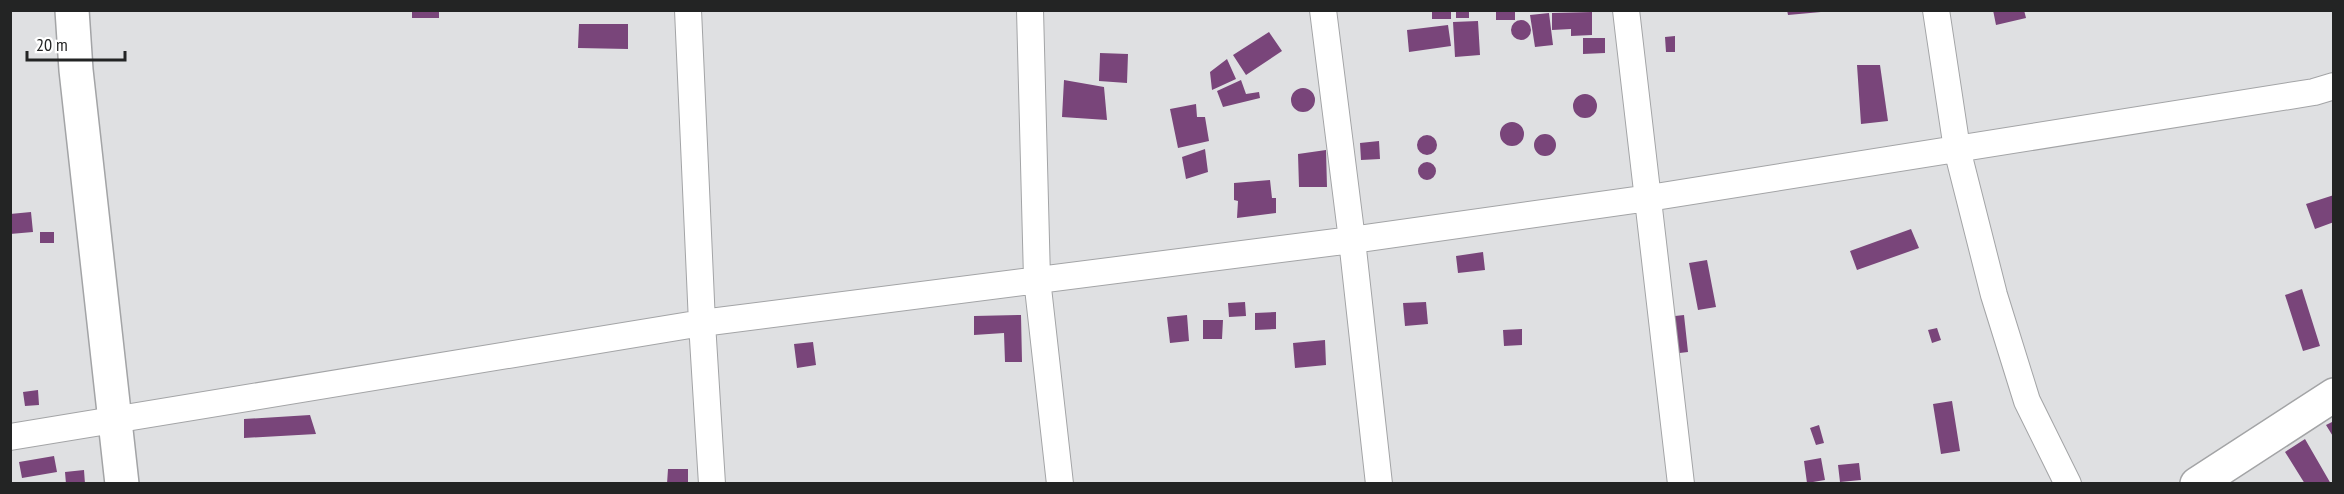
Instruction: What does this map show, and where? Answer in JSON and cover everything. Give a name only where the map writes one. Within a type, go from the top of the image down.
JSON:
[{"type":"main road","points":[[72,10],[76,70],[113,420],[122,483]]},
{"type":"main road","points":[[2197,483],[2334,395]]},
{"type":"street","points":[[688,10],[702,323],[712,483]]},
{"type":"street","points":[[1030,10],[1037,279],[1060,483]]},
{"type":"street","points":[[1323,10],[1379,483]]},
{"type":"street","points":[[1626,10],[1681,483]]},
{"type":"street","points":[[1936,10],[1957,149],[1994,295],[2027,401],[2068,483]]},
{"type":"street","points":[[10,437],[702,323],[1352,240],[1649,198],[2314,92],[2334,86]]},
{"type":"building","points":[[412,10],[439,10],[439,18],[412,18]]},
{"type":"building","points":[[1432,10],[1451,10],[1451,19],[1432,19]]},
{"type":"building","points":[[1456,10],[1469,10],[1469,18],[1456,18]]},
{"type":"building","points":[[1496,10],[1515,10],[1515,20],[1496,20]]},
{"type":"building","points":[[1787,10],[1821,10],[1821,12],[1788,15]]},
{"type":"building","points":[[1993,10],[2024,10],[2026,18],[1996,25]]},
{"type":"building","points":[[1592,12],[1592,35],[1571,36],[1571,29],[1552,30],[1552,13]]},
{"type":"building","points":[[1549,13],[1553,45],[1535,47],[1530,15]]},
{"type":"building","points":[[1517,20],[1525,20],[1531,26],[1531,34],[1525,40],[1517,40],[1511,34],[1511,26]]},
{"type":"building","points":[[1478,21],[1480,55],[1455,57],[1453,22]]},
{"type":"building","points":[[579,24],[628,24],[628,49],[578,48]]},
{"type":"building","points":[[1448,25],[1451,46],[1409,52],[1407,30]]},
{"type":"building","points":[[1269,32],[1282,51],[1246,75],[1233,55]]},
{"type":"building","points":[[1675,36],[1675,52],[1666,52],[1665,37]]},
{"type":"building","points":[[1583,38],[1605,38],[1605,53],[1583,54]]},
{"type":"building","points":[[1100,53],[1128,54],[1127,83],[1099,81]]},
{"type":"building","points":[[1227,59],[1236,79],[1212,90],[1210,72]]},
{"type":"building","points":[[1857,65],[1880,65],[1888,121],[1861,124]]},
{"type":"building","points":[[1064,80],[1104,87],[1107,120],[1062,117]]},
{"type":"building","points":[[1241,80],[1246,94],[1259,92],[1260,98],[1223,107],[1217,91]]},
{"type":"building","points":[[1303,88],[1308,89],[1314,95],[1314,105],[1308,111],[1303,112],[1298,111],[1292,105],[1291,100],[1292,95],[1298,89]]},
{"type":"building","points":[[1585,94],[1594,97],[1597,106],[1594,115],[1585,118],[1576,115],[1573,106],[1576,97]]},
{"type":"building","points":[[1196,104],[1197,117],[1205,117],[1209,141],[1178,148],[1170,109]]},
{"type":"building","points":[[1512,122],[1517,123],[1523,129],[1523,139],[1517,145],[1512,146],[1507,145],[1501,139],[1500,134],[1501,129],[1507,123]]},
{"type":"building","points":[[1545,134],[1553,137],[1556,145],[1553,153],[1545,156],[1537,153],[1534,145],[1537,137]]},
{"type":"building","points":[[1423,135],[1431,135],[1437,141],[1437,149],[1431,155],[1423,155],[1417,149],[1417,141]]},
{"type":"building","points":[[1379,141],[1380,159],[1361,160],[1360,143]]},
{"type":"building","points":[[1205,149],[1208,172],[1186,179],[1182,157]]},
{"type":"building","points":[[1326,150],[1327,187],[1299,187],[1298,154]]},
{"type":"building","points":[[1427,162],[1433,165],[1436,171],[1433,177],[1427,180],[1421,177],[1418,171],[1421,165]]},
{"type":"building","points":[[1270,180],[1272,198],[1276,198],[1276,213],[1237,218],[1238,201],[1234,200],[1234,183]]},
{"type":"building","points":[[2334,195],[2334,222],[2315,229],[2306,204]]},
{"type":"building","points":[[31,212],[33,232],[10,234],[10,214]]},
{"type":"building","points":[[1911,229],[1919,248],[1857,270],[1850,251]]},
{"type":"building","points":[[40,232],[54,232],[54,243],[40,243]]},
{"type":"building","points":[[1483,252],[1485,270],[1458,273],[1456,256]]},
{"type":"building","points":[[1707,260],[1716,307],[1698,310],[1689,263]]},
{"type":"building","points":[[2302,289],[2320,346],[2303,351],[2285,295]]},
{"type":"building","points":[[1245,302],[1246,316],[1229,317],[1228,303]]},
{"type":"building","points":[[1426,302],[1428,324],[1405,326],[1403,303]]},
{"type":"building","points":[[1276,312],[1276,329],[1255,330],[1255,313]]},
{"type":"building","points":[[1021,315],[1022,362],[1005,362],[1004,333],[974,335],[974,316]]},
{"type":"building","points":[[1187,315],[1189,341],[1170,343],[1167,317]]},
{"type":"building","points":[[1684,315],[1688,352],[1671,354],[1666,317]]},
{"type":"building","points":[[1203,320],[1223,320],[1222,339],[1203,339]]},
{"type":"building","points":[[1937,328],[1941,340],[1932,343],[1928,330]]},
{"type":"building","points":[[1522,329],[1522,345],[1504,346],[1503,330]]},
{"type":"building","points":[[1325,340],[1326,365],[1295,368],[1293,343]]},
{"type":"building","points":[[813,342],[816,365],[797,368],[794,344]]},
{"type":"building","points":[[38,390],[39,405],[25,406],[23,392]]},
{"type":"building","points":[[1952,401],[1960,451],[1941,454],[1933,404]]},
{"type":"building","points":[[310,415],[316,434],[244,438],[244,419]]},
{"type":"building","points":[[2334,421],[2334,438],[2326,425]]},
{"type":"building","points":[[1819,425],[1824,443],[1816,445],[1810,428]]},
{"type":"building","points":[[2305,439],[2331,484],[2305,484],[2285,452]]},
{"type":"building","points":[[54,456],[57,472],[22,478],[19,462]]},
{"type":"building","points":[[1821,458],[1825,480],[1807,483],[1804,461]]},
{"type":"building","points":[[1859,463],[1861,480],[1840,482],[1838,465]]},
{"type":"building","points":[[668,469],[688,469],[688,484],[667,484]]},
{"type":"building","points":[[84,470],[85,484],[66,484],[65,472]]}]
